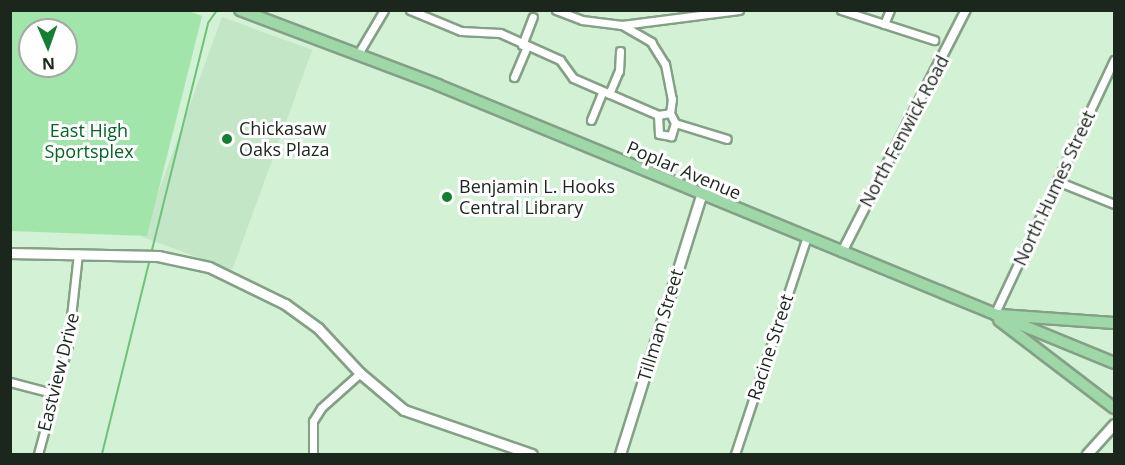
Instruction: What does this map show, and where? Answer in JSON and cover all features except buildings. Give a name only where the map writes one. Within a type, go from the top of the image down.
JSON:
[{"type":"main road","name":"Poplar Avenue","points":[[240,10],[358,54],[1114,363]]},
{"type":"main road","name":"Tillman Street","points":[[620,454],[701,195]]},
{"type":"main road","points":[[10,253],[158,256],[209,267],[285,304],[318,328],[360,373],[404,410],[532,454]]},
{"type":"main road","points":[[994,315],[1114,323]]},
{"type":"main road","points":[[994,315],[1110,405]]},
{"type":"main road","points":[[1087,454],[1114,424]]},
{"type":"street","points":[[358,54],[384,10]]},
{"type":"street","points":[[410,10],[461,31],[488,30],[560,60],[573,78],[657,115],[670,113]]},
{"type":"street","points":[[556,10],[582,21],[622,25],[739,10]]},
{"type":"street","points":[[841,10],[934,40]]},
{"type":"street","points":[[884,24],[890,10]]},
{"type":"street","name":"North Fenwick Road","points":[[842,252],[966,10]]},
{"type":"street","points":[[514,77],[533,17]]},
{"type":"street","points":[[622,25],[651,42],[665,64],[672,99],[670,113],[675,123],[671,136],[659,134],[657,115]]},
{"type":"street","points":[[591,120],[619,71],[620,51]]},
{"type":"street","name":"North Humes Street","points":[[994,315],[1112,71],[1114,60]]},
{"type":"street","points":[[675,123],[728,138]]},
{"type":"street","points":[[1057,181],[1114,204]]},
{"type":"street","name":"Racine Street","points":[[735,454],[806,239]]},
{"type":"street","name":"Eastview Drive","points":[[38,454],[52,393],[68,344],[78,254]]},
{"type":"street","points":[[313,454],[313,421],[321,408],[360,373]]},
{"type":"street","points":[[10,382],[52,393]]},
{"type":"shaded area","points":[[222,17],[312,50],[232,270],[142,237]]},
{"type":"green space","name":"East High Sportsplex","points":[[186,10],[202,16],[147,236],[11,231],[11,11]]},
{"type":"waterway","points":[[151,254],[208,23],[217,10]]},
{"type":"waterway","points":[[102,454],[150,259]]},
{"type":"place","name":"Chickasaw Oaks Plaza","points":[[227,139]]},
{"type":"place","name":"Benjamin L. Hooks Central Library","points":[[447,197]]}]
